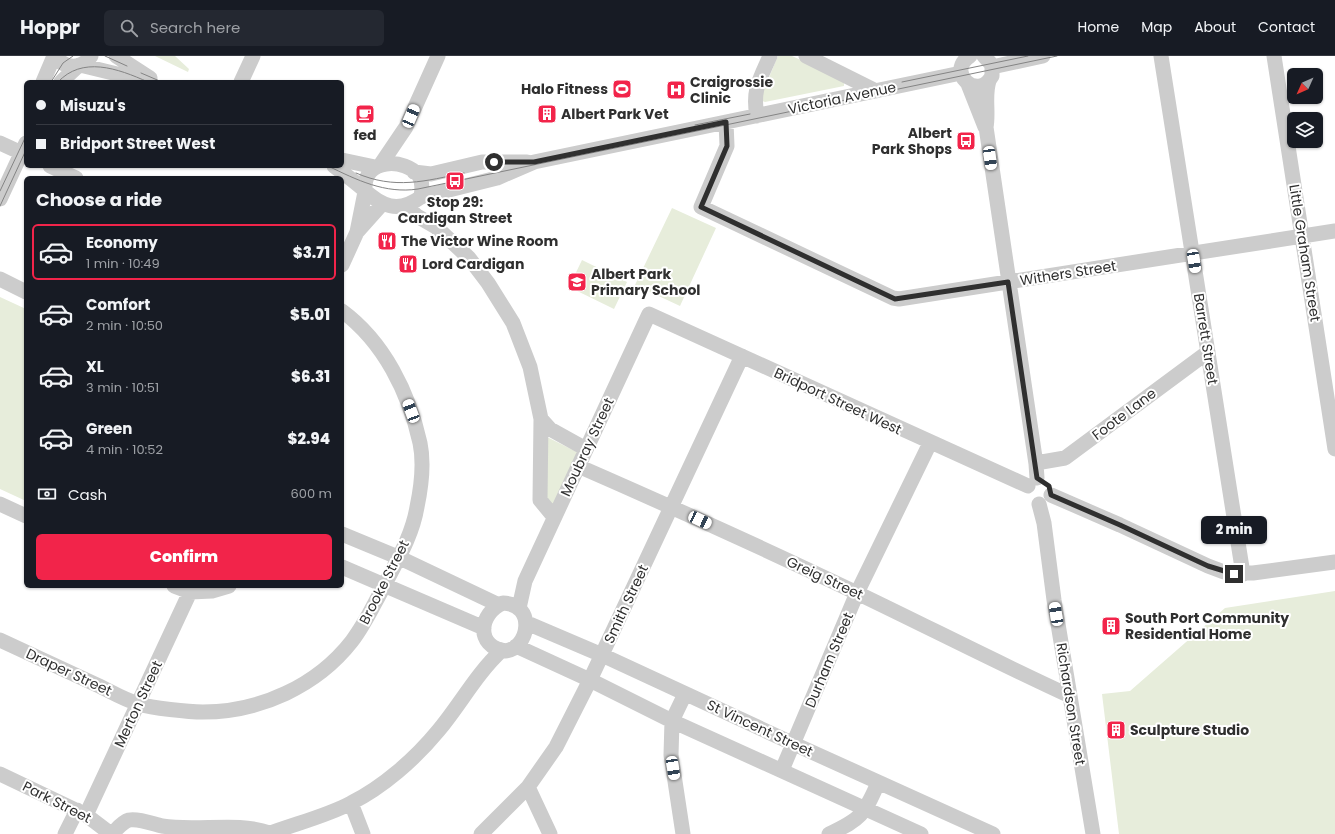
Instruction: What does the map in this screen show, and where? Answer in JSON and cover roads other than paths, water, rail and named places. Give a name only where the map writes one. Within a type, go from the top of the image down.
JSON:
[{"type":"street","points":[[44,80],[55,56],[65,64],[73,66],[83,62],[143,80]]},
{"type":"street","points":[[116,56],[153,80]]},
{"type":"street","points":[[242,80],[252,56]]},
{"type":"street","points":[[344,261],[357,232],[366,178],[378,166],[406,127],[438,56]]},
{"type":"street","points":[[757,116],[754,101],[755,93],[770,56]]},
{"type":"street","points":[[806,56],[876,91]]},
{"type":"street","points":[[1039,504],[1047,503],[1051,499],[1051,495],[1049,486],[1033,476],[986,127],[988,115],[987,63],[1043,56]]},
{"type":"street","name":"Barrett Street","points":[[1161,56],[1243,574]]},
{"type":"street","name":"Little Graham Street","points":[[1274,56],[1335,450]]},
{"type":"street","points":[[63,80],[83,62]]},
{"type":"street","name":"Victoria Avenue","points":[[421,197],[497,178],[534,162],[876,91],[966,66],[979,86],[987,63]]},
{"type":"street","points":[[966,66],[980,117],[986,127]]},
{"type":"street","name":"Withers Street","points":[[726,122],[727,146],[701,207],[895,299],[1335,232]]},
{"type":"street","points":[[406,127],[403,150],[412,170],[421,180],[421,197],[436,227]]},
{"type":"street","points":[[0,143],[24,150]]},
{"type":"street","points":[[0,199],[24,152]]},
{"type":"street","points":[[344,160],[412,170]]},
{"type":"street","name":"Victoria Avenue","points":[[412,170],[431,174],[482,162],[534,162]]},
{"type":"street","points":[[54,168],[72,176]]},
{"type":"street","points":[[336,168],[365,191],[371,198],[382,204],[406,206],[418,216],[436,227],[475,266],[509,315],[530,367],[541,419],[539,499],[554,517]]},
{"type":"street","points":[[406,206],[421,197]]},
{"type":"street","points":[[357,232],[382,204]]},
{"type":"street","points":[[0,279],[24,291]]},
{"type":"street","name":"Brooke Street","points":[[138,704],[202,712],[215,712],[260,704],[287,694],[332,663],[352,641],[367,618],[400,558],[417,508],[419,490],[421,465],[420,443],[415,421],[398,379],[385,358],[372,340],[344,313]]},
{"type":"street","name":"Bridport Street West","points":[[649,314],[930,443],[1033,476]]},
{"type":"street","name":"Moubray Street","points":[[508,606],[525,581],[649,314]]},
{"type":"street","name":"Foote Lane","points":[[1033,476],[1065,458],[1208,352]]},
{"type":"street","name":"Smith Street","points":[[481,834],[528,787],[556,747],[602,655],[742,356]]},
{"type":"street","points":[[541,419],[550,429],[586,449]]},
{"type":"street","name":"Durham Street","points":[[782,770],[857,593],[930,443]]},
{"type":"street","name":"Greig Street","points":[[578,466],[671,506],[857,593],[1005,666],[1070,696]]},
{"type":"street","name":"Richardson Street","points":[[1033,476],[1029,494],[1039,504],[1044,523],[1054,600],[1093,834]]},
{"type":"street","points":[[1051,495],[1213,569],[1228,573],[1243,574],[1335,562]]},
{"type":"street","points":[[0,504],[24,515]]},
{"type":"street","points":[[112,834],[122,823],[132,820],[164,826],[194,828],[234,826],[254,828],[269,834],[351,803],[382,783],[413,757],[438,732],[476,679],[524,634],[526,623],[525,615],[400,558],[344,535]]},
{"type":"street","points":[[344,568],[485,634],[493,647],[509,648]]},
{"type":"street","points":[[179,588],[190,592],[212,591],[222,588]]},
{"type":"street","name":"Merton Street","points":[[65,834],[82,813],[138,704],[190,592]]},
{"type":"street","points":[[476,679],[488,616],[508,606]]},
{"type":"street","name":"St Vincent Street","points":[[526,623],[602,655],[878,783],[993,834]]},
{"type":"street","name":"Draper Street","points":[[0,640],[138,704]]},
{"type":"street","name":"St Vincent Street","points":[[509,648],[590,680],[672,721],[921,834]]},
{"type":"street","points":[[683,834],[671,755],[672,721],[685,694]]},
{"type":"street","name":"Park Street","points":[[0,774],[82,813],[112,834]]},
{"type":"street","points":[[828,834],[854,829],[866,809],[878,783]]},
{"type":"street","points":[[528,787],[550,834]]},
{"type":"street","points":[[351,803],[363,834]]},
{"type":"tram line","points":[[52,80],[63,63],[73,56]]},
{"type":"tram line","points":[[105,56],[127,66]]},
{"type":"tram line","points":[[902,82],[1028,56]]},
{"type":"tram line","points":[[332,168],[361,181],[383,188],[406,190],[418,189],[1057,56]]},
{"type":"tram line","points":[[60,80],[67,74],[78,69],[89,67],[112,69],[143,80]]},
{"type":"tram line","points":[[141,73],[157,80]]},
{"type":"tram line","points":[[695,125],[750,114]]},
{"type":"tram line","points":[[0,191],[24,140]]},
{"type":"tram line","points":[[0,206],[24,154]]},
{"type":"tram line","points":[[356,173],[370,178],[397,183],[423,181],[464,173]]},
{"type":"place","name":"Halo Fitness","points":[[622,89]]},
{"type":"place","name":"Craigrossie Clinic","points":[[676,90]]},
{"type":"place","name":"fed","points":[[365,114]]},
{"type":"place","name":"Albert Park Vet","points":[[547,114]]},
{"type":"place","name":"Albert Park Shops","points":[[966,141]]},
{"type":"place","name":"Stop 29: Cardigan Street","points":[[455,181]]},
{"type":"place","name":"The Victor Wine Room","points":[[387,241]]},
{"type":"place","name":"Lord Cardigan","points":[[408,264]]},
{"type":"place","name":"Albert Park Primary School","points":[[577,282]]},
{"type":"place","name":"South Port Community Residential Home","points":[[1111,626]]},
{"type":"place","name":"Sculpture Studio","points":[[1116,730]]}]
